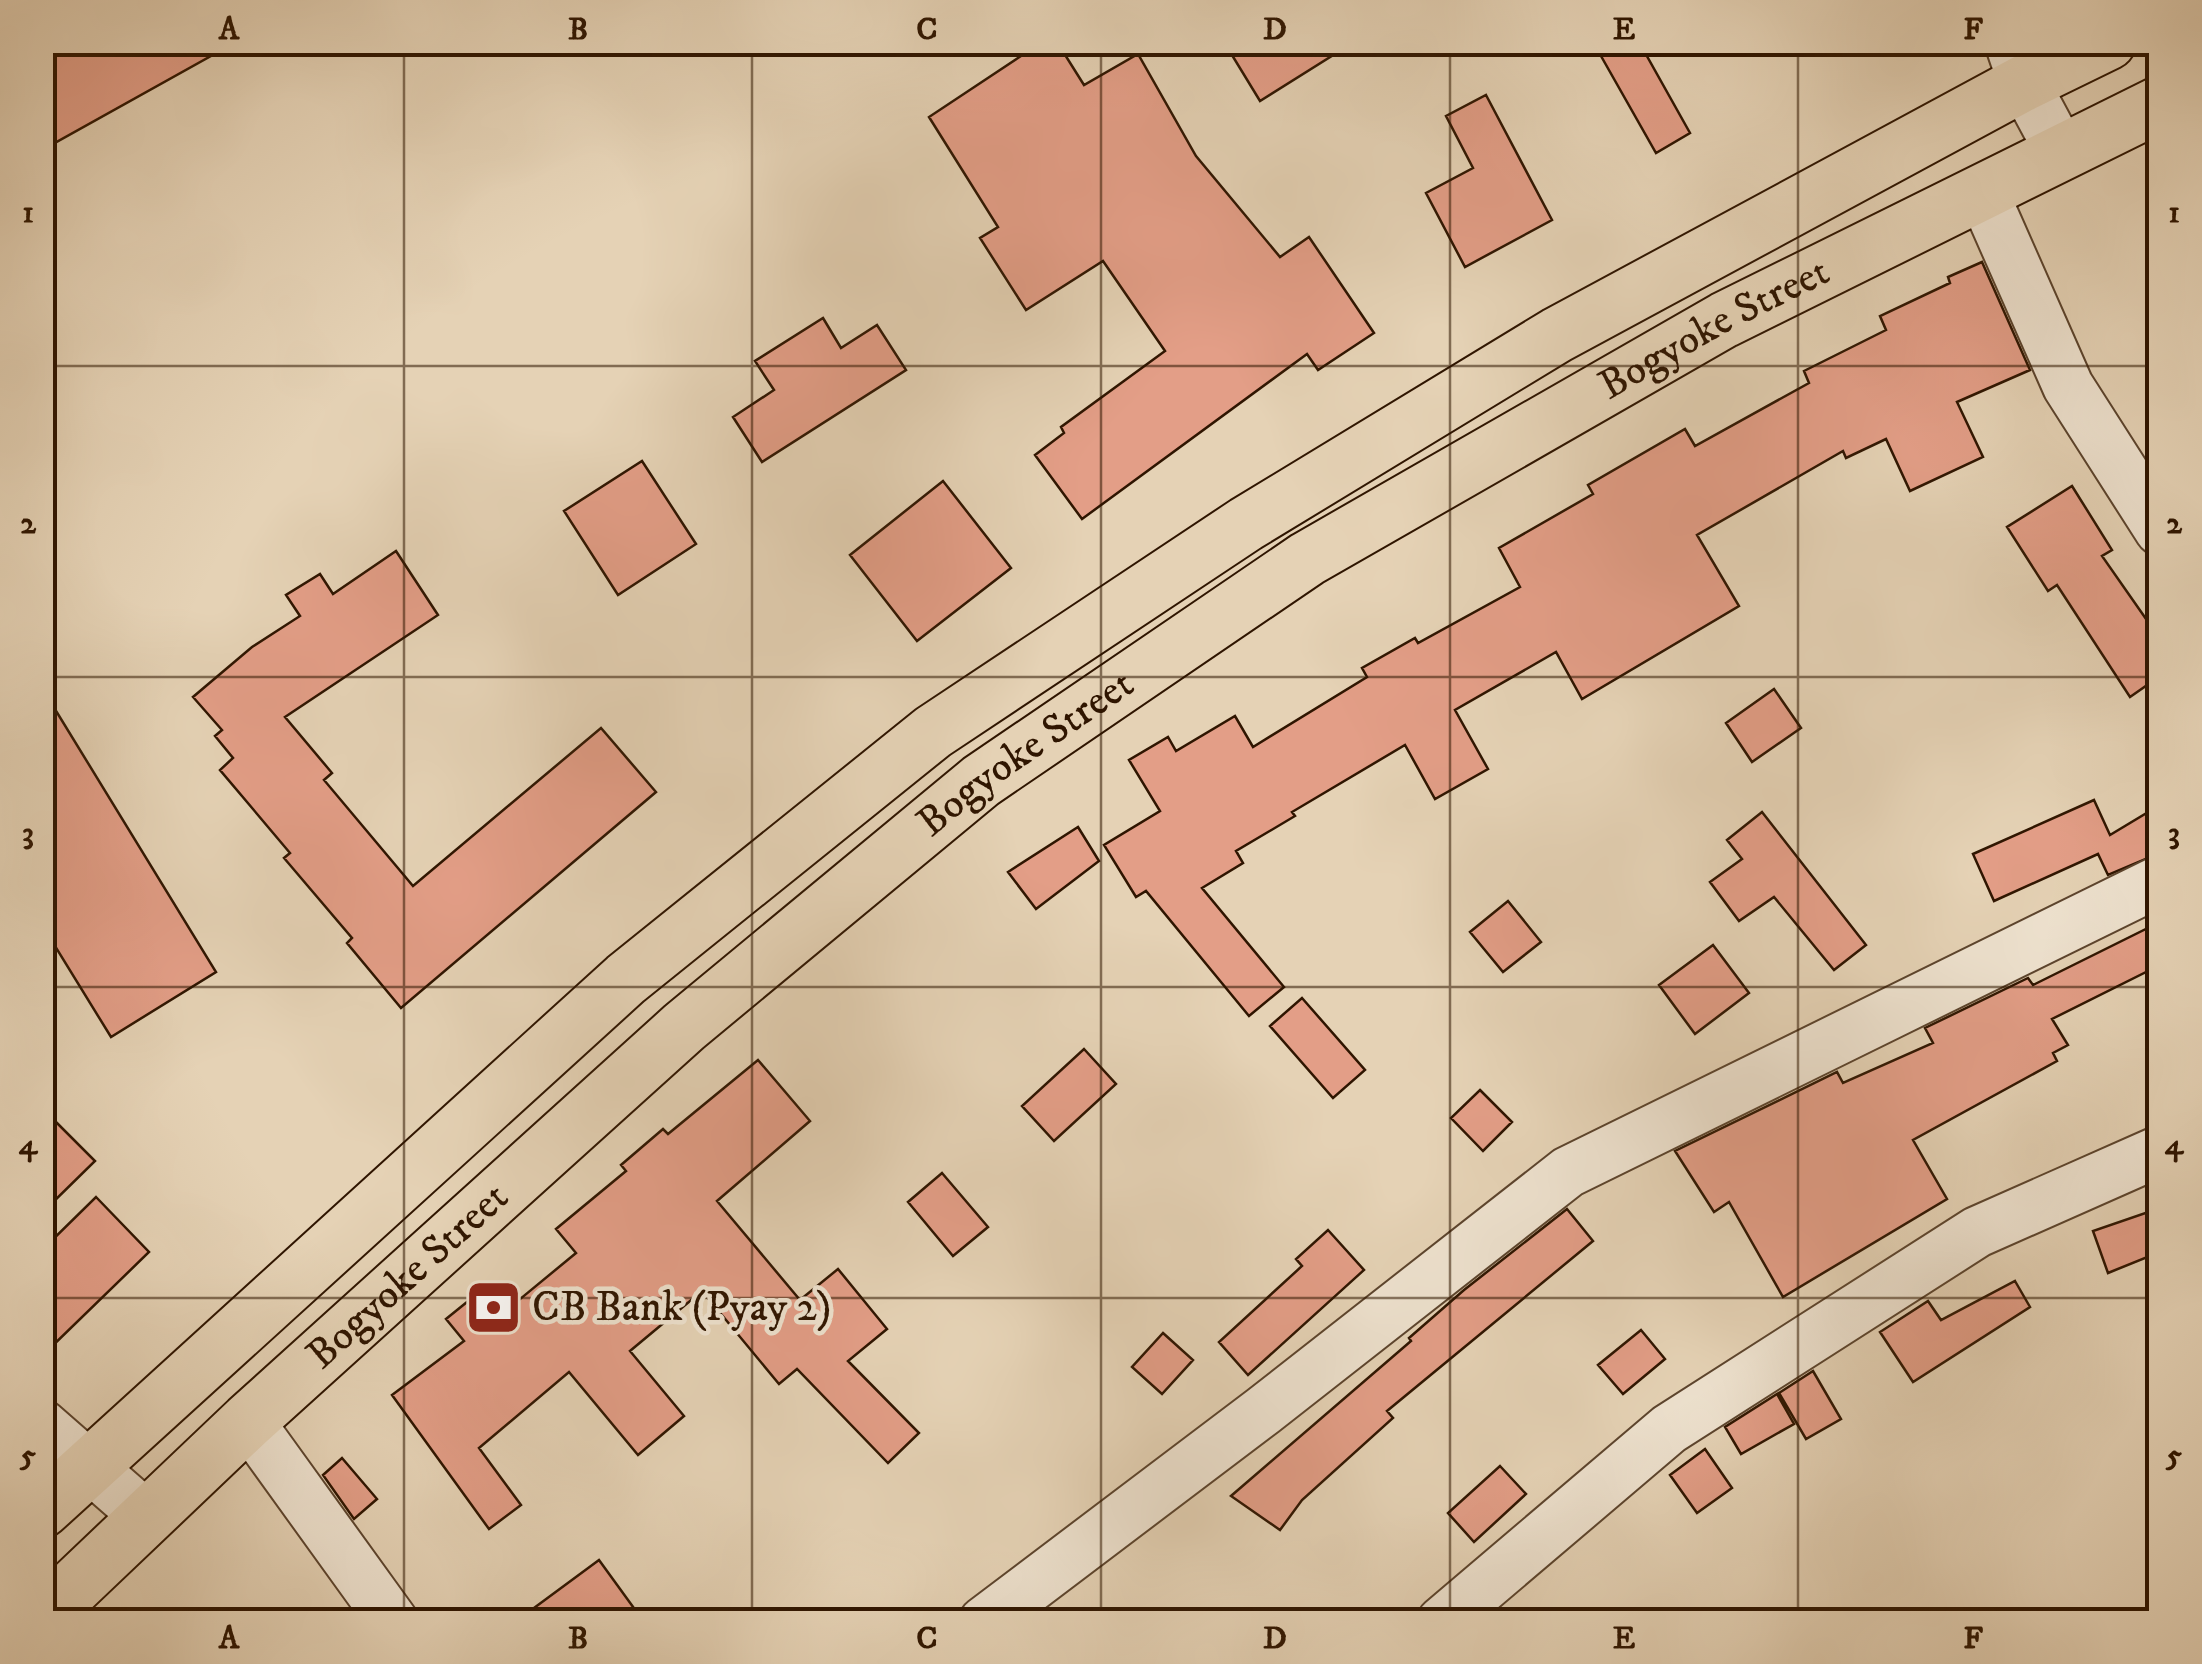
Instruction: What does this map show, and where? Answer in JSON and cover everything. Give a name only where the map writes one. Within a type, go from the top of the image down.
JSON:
[{"type":"main road","name":"Bogyoke Street","points":[[42,1510],[626,978],[934,732],[1246,524],[1557,334],[2017,63],[2108,42]]},
{"type":"main road","name":"Bogyoke Street","points":[[42,1617],[248,1421],[684,1027],[981,781],[1307,559],[1724,320],[2160,104]]},
{"type":"street","points":[[2017,63],[2061,152]]},
{"type":"street","points":[[1982,192],[2068,386],[2160,530]]},
{"type":"street","points":[[984,1622],[1264,1411],[1568,1172],[2160,880]]},
{"type":"street","points":[[1442,1622],[1669,1429],[1976,1232],[2160,1151]]},
{"type":"street","points":[[248,1421],[393,1622]]},
{"type":"street","points":[[42,1425],[146,1516]]},
{"type":"building","points":[[82,42],[236,42],[42,150],[42,64]]},
{"type":"building","points":[[1042,42],[1057,42],[1084,85],[1138,54],[1196,156],[1280,257],[1309,237],[1374,333],[1318,370],[1307,354],[1082,519],[1035,455],[1064,433],[1061,427],[1165,351],[1103,261],[1026,310],[980,238],[998,227],[929,117]]},
{"type":"building","points":[[1224,42],[1354,42],[1260,101]]},
{"type":"building","points":[[1624,42],[1639,42],[1690,133],[1656,153],[1601,56]]},
{"type":"building","points":[[1486,95],[1552,220],[1465,267],[1426,193],[1473,168],[1446,116]]},
{"type":"building","points":[[1982,262],[2030,370],[1957,402],[1983,457],[1910,491],[1886,439],[1846,458],[1843,451],[1697,535],[1739,606],[1582,699],[1556,652],[1455,710],[1488,769],[1435,799],[1405,745],[1292,812],[1295,816],[1236,851],[1243,863],[1202,888],[1284,987],[1249,1016],[1146,891],[1136,897],[1104,845],[1160,811],[1129,760],[1168,737],[1176,751],[1235,716],[1253,747],[1367,677],[1362,668],[1415,638],[1418,643],[1520,587],[1499,548],[1593,494],[1588,485],[1685,429],[1695,446],[1809,383],[1804,371],[1886,330],[1880,316],[1950,283],[1948,277]]},
{"type":"building","points":[[823,318],[841,348],[877,325],[906,370],[762,462],[733,417],[774,390],[755,361]]},
{"type":"building","points":[[642,461],[696,544],[618,595],[564,511]]},
{"type":"building","points":[[943,481],[1011,568],[917,641],[850,555]]},
{"type":"building","points":[[2072,486],[2112,550],[2102,556],[2160,639],[2160,676],[2130,697],[2057,585],[2048,591],[2007,527]]},
{"type":"building","points":[[396,551],[438,615],[285,717],[332,773],[324,780],[413,886],[601,728],[656,792],[401,1008],[347,943],[352,938],[284,858],[290,853],[220,770],[233,758],[215,736],[222,730],[193,697],[252,647],[300,616],[286,595],[320,574],[333,594]]},
{"type":"building","points":[[42,688],[216,972],[111,1037],[42,925]]},
{"type":"building","points":[[1774,689],[1801,728],[1752,762],[1726,723]]},
{"type":"building","points":[[2094,800],[2110,835],[2160,805],[2160,853],[2108,875],[2098,854],[1994,901],[1973,854]]},
{"type":"building","points":[[1762,812],[1866,945],[1834,970],[1774,897],[1739,921],[1710,882],[1742,859],[1727,840]]},
{"type":"building","points":[[1078,827],[1099,861],[1036,909],[1008,872]]},
{"type":"building","points":[[1508,901],[1541,942],[1503,972],[1470,932]]},
{"type":"building","points":[[2160,922],[2160,965],[2052,1019],[2068,1045],[2053,1053],[2057,1061],[1913,1140],[1947,1199],[1783,1297],[1729,1202],[1714,1212],[1675,1151],[1837,1072],[1843,1083],[1933,1043],[1925,1028],[2028,978],[2033,985]]},
{"type":"building","points":[[1713,945],[1749,993],[1695,1034],[1659,985]]},
{"type":"building","points":[[1302,998],[1365,1070],[1333,1098],[1270,1026]]},
{"type":"building","points":[[1084,1049],[1116,1084],[1054,1141],[1022,1106]]},
{"type":"building","points":[[758,1060],[810,1121],[717,1201],[800,1300],[838,1269],[887,1329],[848,1361],[919,1433],[888,1463],[797,1369],[779,1384],[702,1291],[630,1351],[684,1416],[638,1455],[569,1372],[479,1448],[521,1505],[489,1529],[392,1395],[464,1341],[446,1319],[488,1285],[508,1309],[576,1253],[556,1229],[626,1171],[621,1165],[663,1129],[668,1134]]},
{"type":"building","points":[[1480,1090],[1512,1122],[1483,1151],[1451,1118]]},
{"type":"building","points":[[42,1108],[95,1161],[42,1213]]},
{"type":"building","points":[[942,1173],[988,1227],[953,1256],[908,1202]]},
{"type":"building","points":[[96,1197],[149,1252],[42,1356],[42,1250]]},
{"type":"building","points":[[2160,1208],[2160,1252],[2108,1273],[2093,1231]]},
{"type":"building","points":[[1567,1209],[1593,1241],[1387,1411],[1393,1418],[1302,1500],[1280,1530],[1231,1496],[1411,1341],[1409,1338],[1464,1290]]},
{"type":"building","points":[[1328,1230],[1364,1270],[1248,1375],[1219,1342],[1302,1266],[1296,1259]]},
{"type":"building","points":[[2015,1281],[2030,1307],[1913,1382],[1880,1332],[1928,1301],[1941,1320]]},
{"type":"building","points":[[1641,1330],[1665,1359],[1623,1394],[1598,1365]]},
{"type":"building","points":[[1163,1333],[1193,1360],[1162,1394],[1132,1367]]},
{"type":"building","points":[[1813,1371],[1841,1419],[1806,1439],[1779,1393]]},
{"type":"building","points":[[1777,1394],[1794,1424],[1741,1454],[1725,1427]]},
{"type":"building","points":[[1705,1449],[1732,1488],[1697,1513],[1670,1475]]},
{"type":"building","points":[[342,1458],[377,1499],[354,1519],[323,1475]]},
{"type":"building","points":[[1500,1466],[1526,1494],[1474,1542],[1448,1513]]},
{"type":"building","points":[[599,1560],[644,1622],[515,1622]]},
{"type":"place","name":"CB Bank (Pyay 2)","points":[[493,1308]]}]
